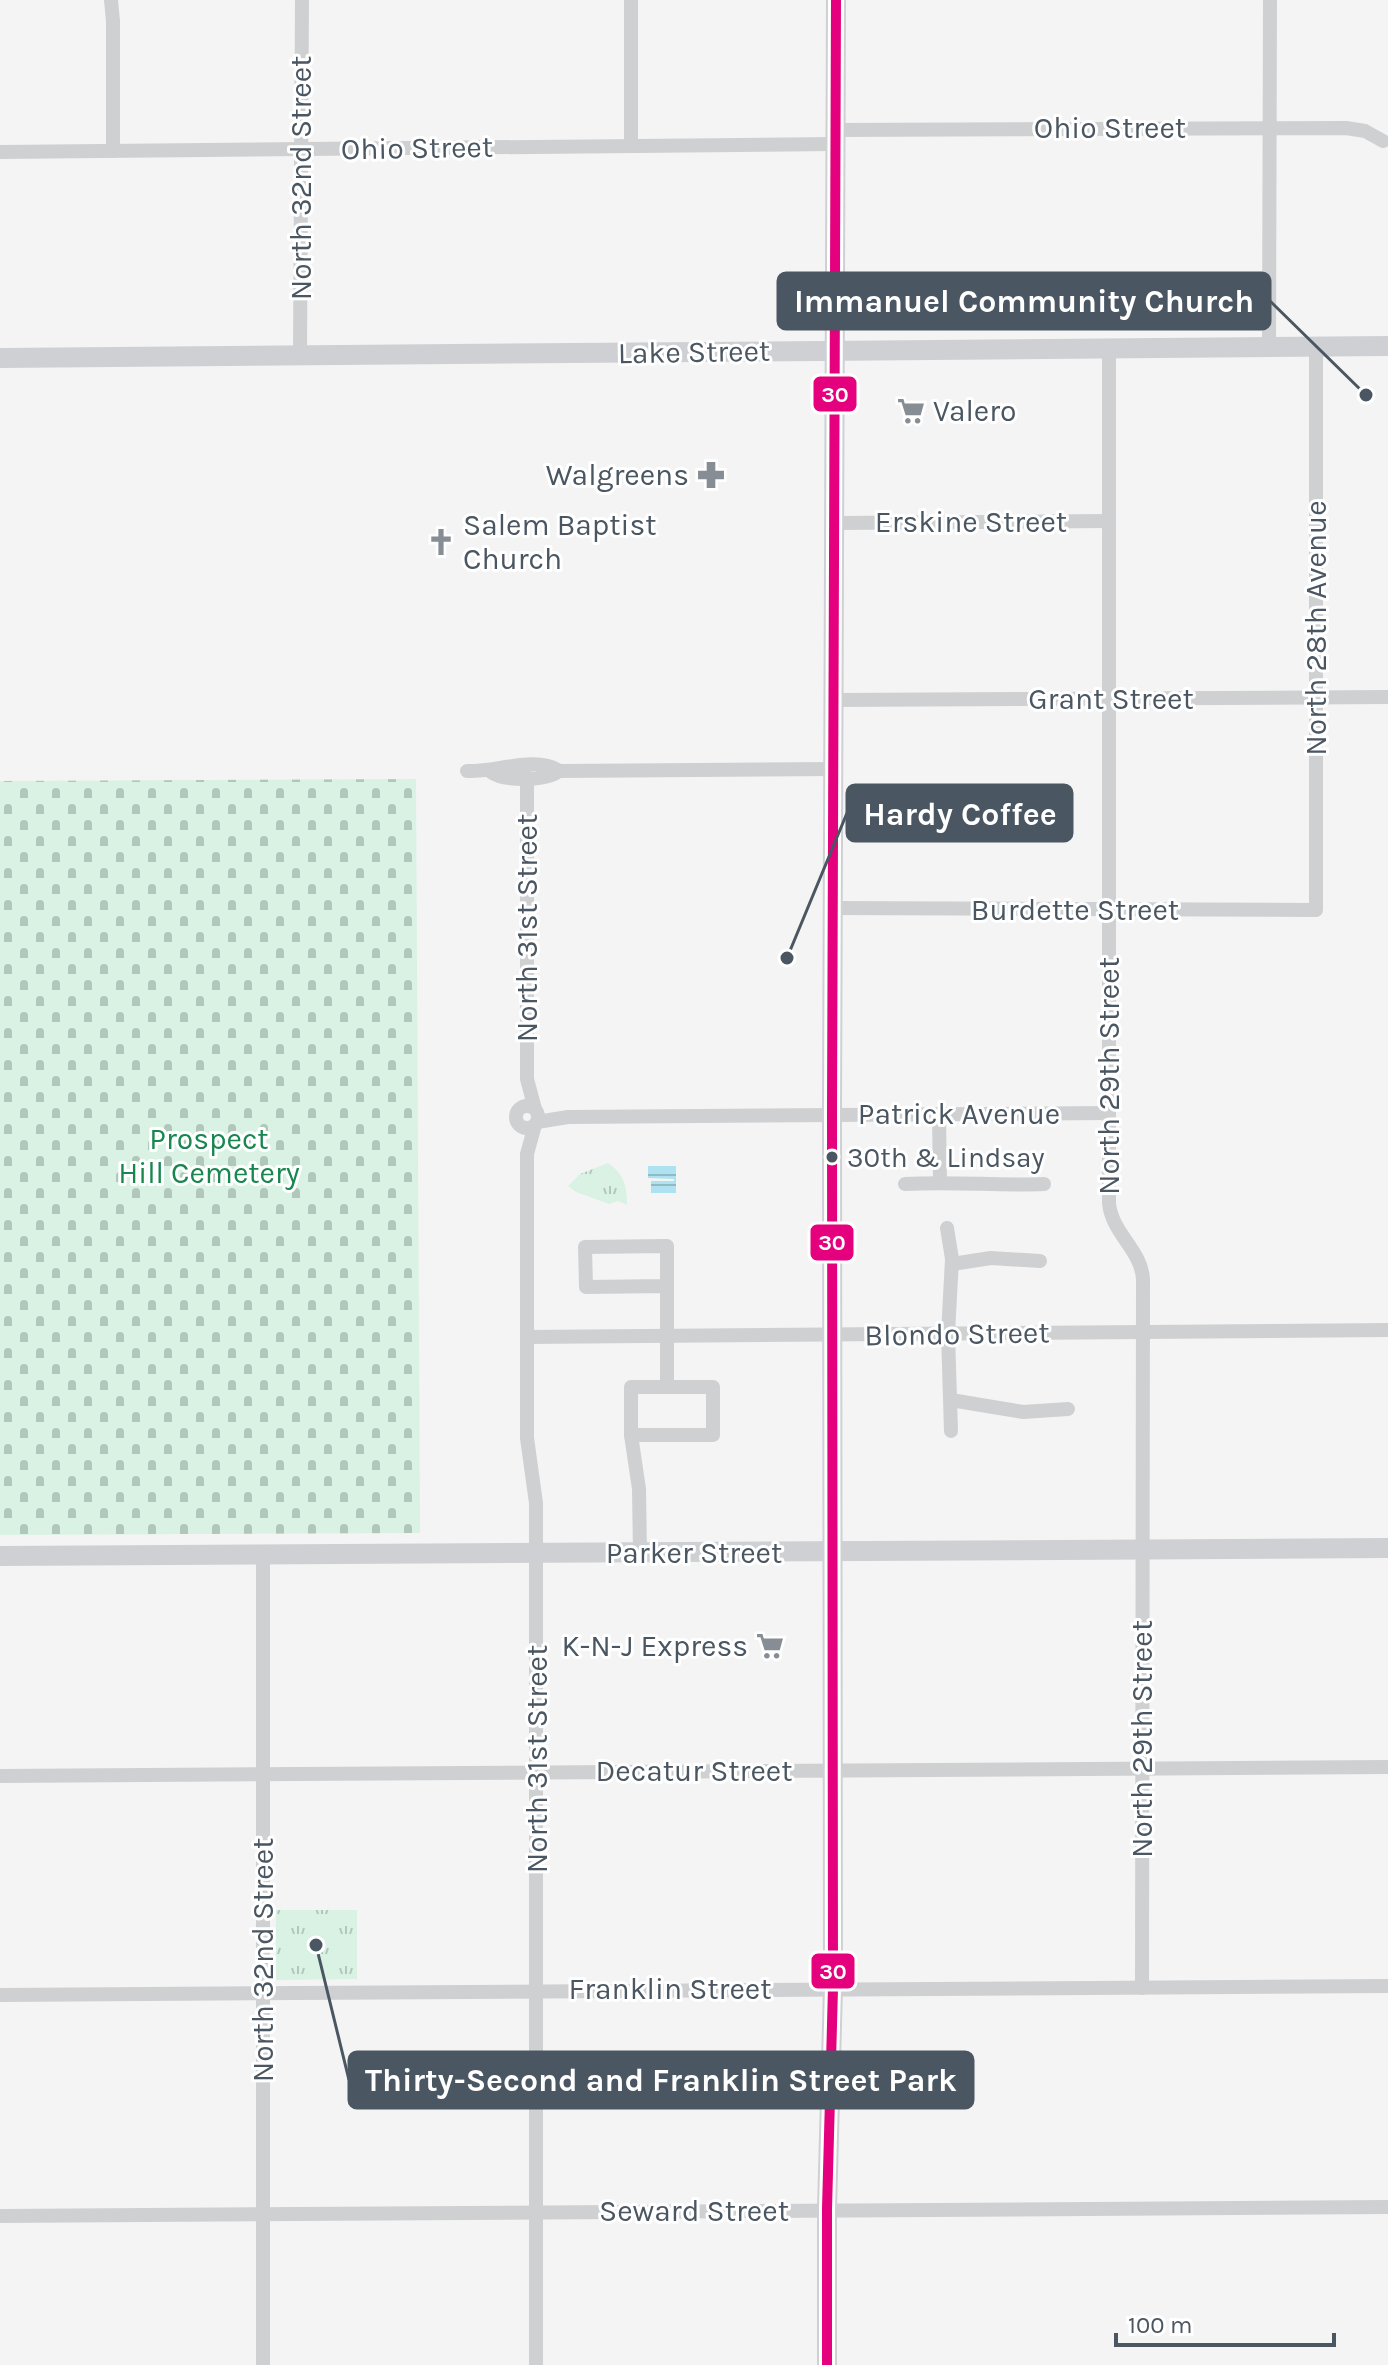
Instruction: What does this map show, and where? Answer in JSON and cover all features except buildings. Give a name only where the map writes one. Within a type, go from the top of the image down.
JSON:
[{"type":"main road","points":[[827,2365],[834,1770],[832,1114],[836,0]]},
{"type":"main road","name":"Lake Street","points":[[0,358],[1388,346]]},
{"type":"main road","name":"Parker Street","points":[[0,1556],[1388,1548]]},
{"type":"street","points":[[111,0],[113,151]]},
{"type":"street","name":"North 32nd Street","points":[[300,355],[302,0]]},
{"type":"street","points":[[631,0],[631,145]]},
{"type":"street","points":[[1269,346],[1270,0]]},
{"type":"street","name":"Ohio Street","points":[[0,152],[631,145],[1270,127],[1350,128],[1365,131],[1383,141]]},
{"type":"street","name":"North 28th Avenue","points":[[1316,346],[1316,910]]},
{"type":"street","name":"North 29th Street","points":[[1109,347],[1110,1211],[1114,1226],[1141,1263],[1142,1988]]},
{"type":"street","name":"Erskine Street","points":[[835,523],[1108,521]]},
{"type":"street","name":"Grant Street","points":[[834,700],[1388,697]]},
{"type":"street","points":[[491,772],[504,767],[548,766],[559,771],[834,769]]},
{"type":"street","points":[[467,771],[491,772],[502,777],[550,777],[559,771]]},
{"type":"street","name":"North 31st Street","points":[[527,777],[527,1079],[536,1117],[527,1154],[527,1438],[536,1498],[536,2365]]},
{"type":"street","name":"Burdette Street","points":[[833,908],[1316,910]]},
{"type":"street","name":"North 31st Street","points":[[527,1079],[518,1117],[527,1154]]},
{"type":"street","name":"Patrick Avenue","points":[[518,1117],[524,1107],[536,1117],[1109,1113]]},
{"type":"street","points":[[939,1114],[940,1182]]},
{"type":"street","points":[[905,1184],[1044,1184]]},
{"type":"street","points":[[947,1228],[952,1264],[948,1334],[951,1431]]},
{"type":"street","points":[[667,1286],[586,1287],[585,1247],[667,1246],[667,1286],[667,1387]]},
{"type":"street","points":[[952,1264],[991,1258],[1040,1261]]},
{"type":"street","name":"Blondo Street","points":[[527,1337],[1388,1330]]},
{"type":"street","points":[[631,1435],[713,1435],[713,1387],[631,1387],[631,1435],[639,1489],[640,1553]]},
{"type":"street","points":[[951,1400],[1023,1412],[1068,1409]]},
{"type":"street","name":"North 32nd Street","points":[[263,1555],[263,2365]]},
{"type":"street","name":"Decatur Street","points":[[0,1776],[1388,1767]]},
{"type":"street","name":"Franklin Street","points":[[0,1995],[1388,1986]]},
{"type":"street","name":"Seward Street","points":[[0,2216],[1388,2207]]},
{"type":"green space","name":"Prospect Hill Cemetery","points":[[416,779],[420,1533],[0,1535],[0,781]]},
{"type":"green space","points":[[608,1163],[624,1181],[627,1205],[618,1201],[609,1204],[568,1186],[580,1174]]},
{"type":"green space","points":[[276,1910],[357,1910],[357,1979],[276,1980]]},
{"type":"water","points":[[648,1166],[676,1166],[676,1193],[651,1193],[651,1181],[674,1179],[648,1178]]},
{"type":"transit line","name":"30","points":[[827,2365],[827,2209],[833,1988],[836,0]]},
{"type":"place","name":"Immanuel Community Church","points":[[1366,395]]},
{"type":"place","name":"Valero","points":[[911,411]]},
{"type":"place","name":"Walgreens","points":[[711,475]]},
{"type":"place","name":"Salem Baptist Church","points":[[441,542]]},
{"type":"place","name":"Hardy Coffee","points":[[787,958]]},
{"type":"place","name":"30th & Lindsay","points":[[832,1157]]},
{"type":"place","name":"K-N-J Express","points":[[770,1646]]},
{"type":"place","name":"Thirty-Second and Franklin Street Park","points":[[316,1945]]}]
